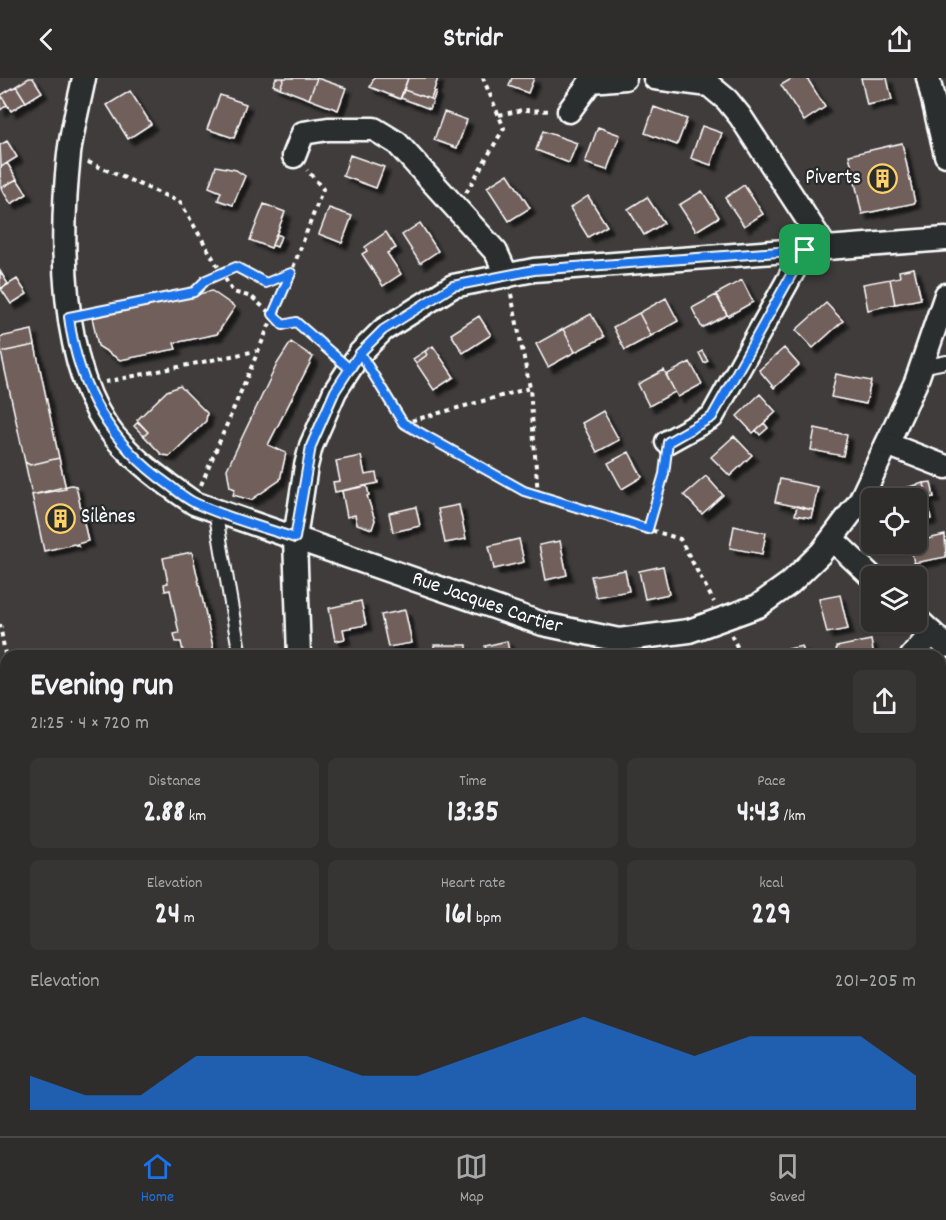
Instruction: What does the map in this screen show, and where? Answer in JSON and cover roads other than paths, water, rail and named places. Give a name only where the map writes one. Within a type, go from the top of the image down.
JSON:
[{"type":"street","name":"Rue Jacques Cartier","points":[[84,78],[69,153],[66,243],[69,317],[72,340],[85,386],[113,435],[151,473],[204,507],[543,624],[620,648],[689,631],[758,606],[790,583],[832,539],[860,501],[887,444],[922,367],[946,295]]},
{"type":"street","points":[[569,111],[591,81],[625,78]]},
{"type":"street","points":[[655,78],[709,85],[727,100],[740,116],[815,249]]},
{"type":"street","points":[[928,78],[946,155]]},
{"type":"street","points":[[294,156],[303,132],[328,129],[374,129],[397,143],[496,252],[507,276]]},
{"type":"street","points":[[300,650],[295,538],[311,446],[335,391],[355,361],[383,330],[453,286],[534,270],[946,239]]},
{"type":"street","points":[[668,442],[712,417],[815,249]]},
{"type":"street","points":[[887,444],[946,467]]},
{"type":"street","points":[[832,539],[861,566]]},
{"type":"street","points":[[917,650],[932,633]]},
{"type":"lane","points":[[922,367],[946,362]]},
{"type":"lane","points":[[204,507],[239,650]]},
{"type":"place","name":"Piverts","points":[[882,179]]},
{"type":"place","name":"Silènes","points":[[60,518]]}]
